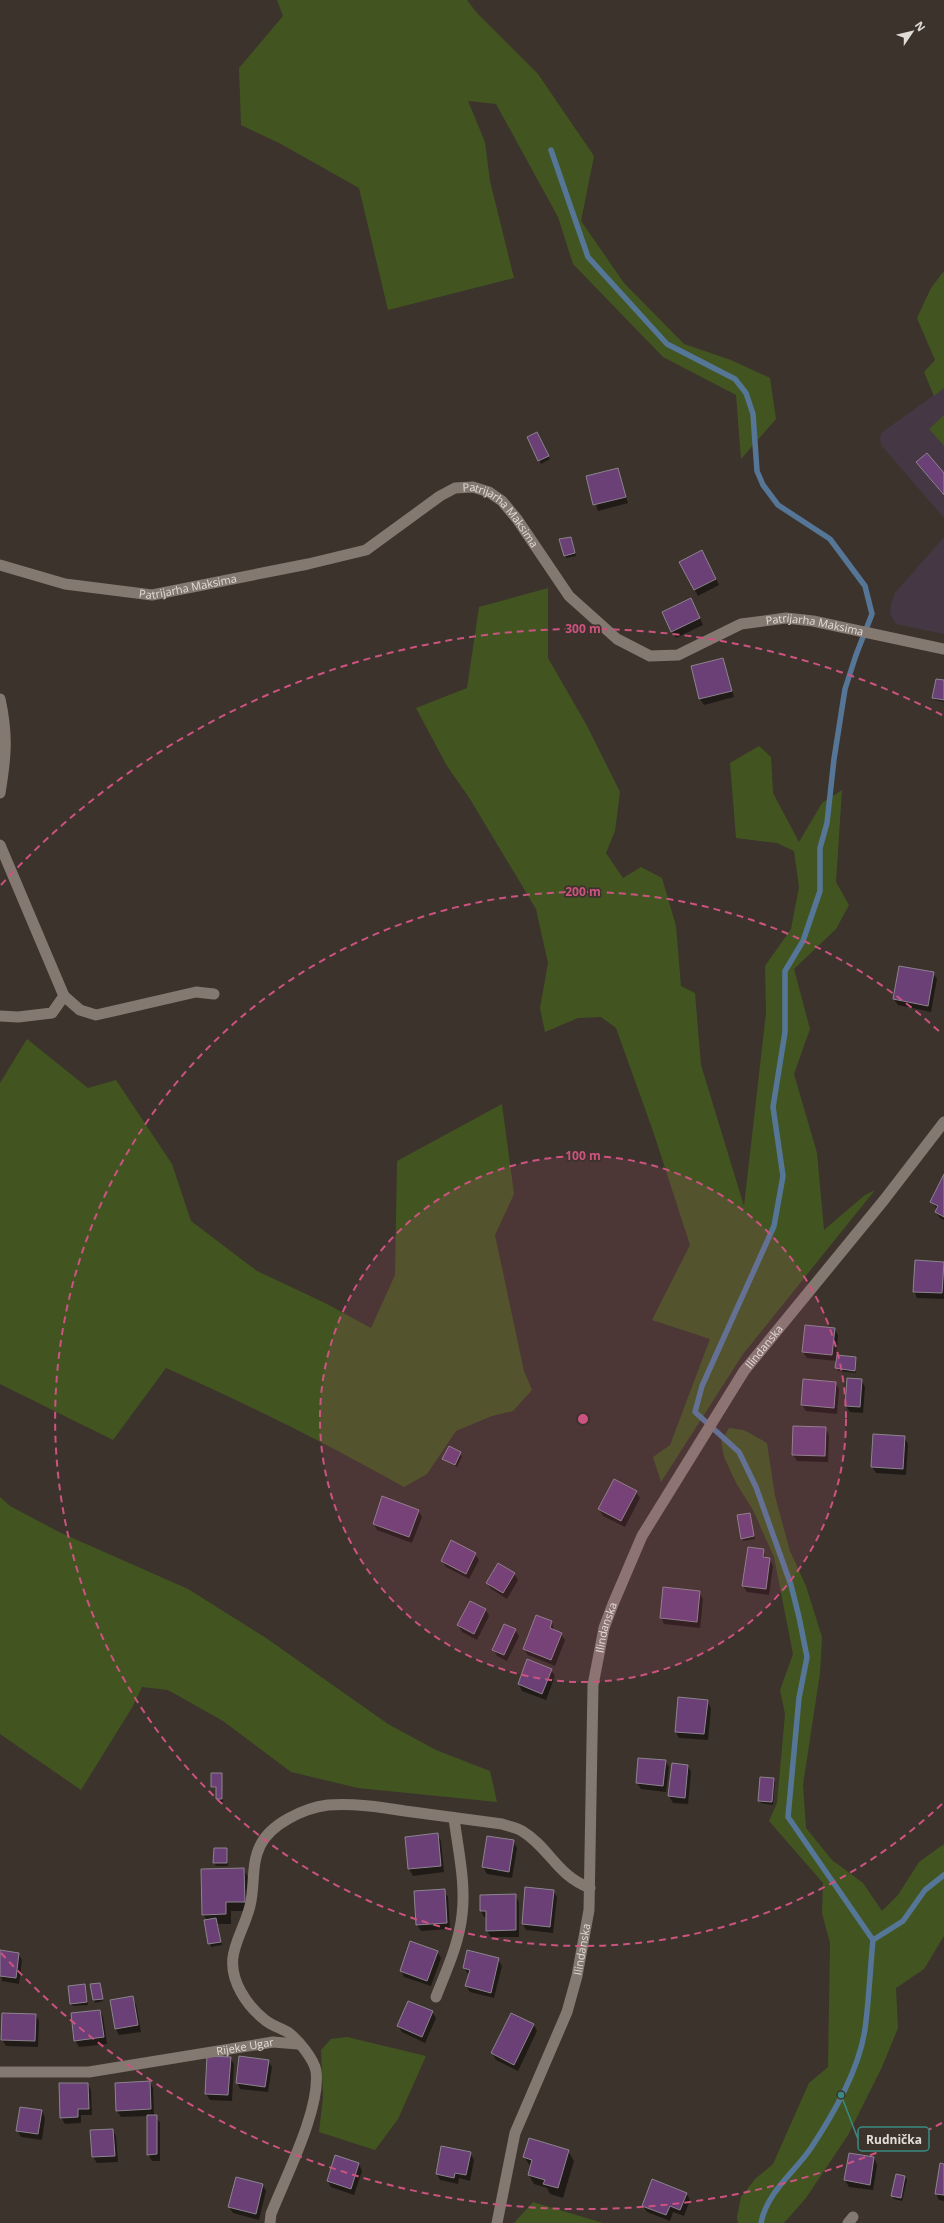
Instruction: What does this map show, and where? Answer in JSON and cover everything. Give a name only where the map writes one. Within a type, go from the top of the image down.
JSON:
[{"type":"street","name":"Patrijarha Maksima","points":[[0,565],[65,584],[152,595],[308,564],[366,550],[440,496],[455,488],[473,487],[489,492],[502,501],[517,519],[568,596],[618,639],[650,656],[678,655],[741,624],[786,618],[813,621],[944,649]]},
{"type":"street","points":[[0,699],[5,720],[7,748],[0,793]]},
{"type":"street","points":[[0,845],[64,996],[80,1010],[96,1015],[196,992],[214,994]]},
{"type":"street","points":[[0,1016],[18,1017],[52,1013],[64,996]]},
{"type":"street","name":"Ilindanska","points":[[497,2223],[516,2133],[567,2012],[577,1976],[589,1910],[593,1685],[604,1628],[642,1536],[744,1371],[944,1125]]},
{"type":"street","points":[[270,2223],[271,2214],[310,2115],[316,2082],[313,2059],[290,2034],[266,2020],[250,2006],[240,1991],[235,1977],[234,1947],[250,1907],[256,1857],[260,1845],[280,1824],[297,1815],[327,1805],[370,1806],[502,1824],[521,1830],[535,1841],[575,1883],[590,1888]]},
{"type":"street","points":[[436,1997],[454,1950],[462,1917],[463,1882],[454,1818]]},
{"type":"street","name":"Rijeke Ugar","points":[[0,2072],[89,2072],[273,2042],[298,2044]]},
{"type":"shaded area","points":[[944,388],[944,518],[881,445],[880,438],[881,433]]},
{"type":"shaded area","points":[[944,537],[944,634],[896,624],[890,614],[891,604],[895,593]]},
{"type":"green space","points":[[277,0],[467,0],[476,12],[538,74],[594,156],[581,221],[624,283],[684,344],[731,360],[770,378],[776,419],[741,459],[736,395],[663,357],[573,264],[558,217],[496,104],[468,101],[485,142],[490,181],[514,278],[388,310],[359,188],[281,144],[241,125],[239,68],[283,16]]},
{"type":"green space","points":[[944,271],[944,388],[934,396],[924,372],[935,360],[917,318],[931,288]]},
{"type":"green space","points":[[944,415],[944,446],[929,429]]},
{"type":"green space","points":[[548,588],[548,658],[586,724],[620,792],[615,831],[606,853],[623,878],[641,867],[662,878],[676,926],[681,986],[695,993],[701,1065],[744,1206],[766,1013],[765,966],[791,929],[799,887],[794,851],[777,843],[736,838],[730,763],[759,746],[771,757],[773,793],[799,842],[822,803],[842,790],[836,882],[849,905],[836,929],[794,969],[810,1029],[794,1074],[817,1153],[824,1230],[865,1195],[875,1190],[743,1354],[661,1482],[653,1457],[670,1445],[710,1339],[652,1320],[690,1245],[653,1131],[616,1028],[601,1017],[578,1018],[545,1032],[540,1008],[548,963],[536,909],[470,799],[447,766],[416,708],[467,688],[479,607]]},
{"type":"green space","points":[[27,1039],[88,1088],[116,1080],[172,1164],[191,1221],[257,1271],[325,1303],[371,1328],[395,1275],[397,1161],[502,1104],[514,1194],[495,1235],[524,1371],[532,1390],[513,1411],[492,1416],[456,1431],[427,1474],[404,1487],[286,1424],[166,1368],[113,1440],[0,1384],[0,1083]]},
{"type":"green space","points":[[729,1428],[744,1430],[767,1443],[775,1496],[790,1551],[806,1586],[822,1637],[820,1673],[803,1785],[806,1828],[832,1860],[863,1883],[882,1911],[898,1895],[919,1862],[944,1844],[944,1936],[924,1969],[896,1988],[898,2028],[882,2067],[848,2135],[806,2198],[784,2223],[738,2223],[737,2217],[741,2197],[755,2179],[773,2164],[809,2083],[828,2067],[830,1943],[822,1913],[823,1883],[769,1821],[777,1803],[785,1714],[780,1690],[793,1654],[774,1557],[753,1510],[736,1483],[724,1457],[721,1441]]},
{"type":"green space","points":[[0,1497],[10,1506],[59,1532],[188,1589],[266,1638],[388,1724],[436,1750],[490,1771],[497,1802],[358,1788],[291,1772],[223,1721],[168,1690],[142,1687],[133,1706],[81,1790],[0,1734]]},
{"type":"green space","points":[[347,2037],[426,2056],[398,2119],[375,2150],[319,2132],[323,2098],[321,2050],[331,2039]]},
{"type":"green space","points":[[533,2202],[603,2223],[514,2223]]},
{"type":"building","points":[[537,432],[549,456],[538,461],[527,437]]},
{"type":"building","points":[[927,453],[944,473],[944,495],[916,462]]},
{"type":"building","points":[[618,468],[626,497],[593,505],[586,476]]},
{"type":"building","points":[[571,537],[575,553],[564,556],[559,539]]},
{"type":"building","points":[[702,550],[716,579],[694,590],[679,562]]},
{"type":"building","points":[[691,598],[700,618],[671,632],[662,612]]},
{"type":"building","points":[[723,658],[732,691],[699,699],[691,666]]},
{"type":"building","points":[[936,679],[944,680],[944,700],[932,698]]},
{"type":"building","points":[[899,966],[934,972],[928,1006],[893,999]]},
{"type":"building","points":[[944,1174],[944,1217],[935,1212],[938,1206],[930,1202]]},
{"type":"building","points":[[915,1260],[944,1262],[942,1293],[913,1292]]},
{"type":"building","points":[[805,1325],[835,1328],[832,1355],[802,1352]]},
{"type":"building","points":[[837,1355],[856,1357],[855,1371],[835,1368]]},
{"type":"building","points":[[847,1378],[862,1379],[860,1407],[845,1406]]},
{"type":"building","points":[[803,1379],[836,1382],[834,1408],[801,1405]]},
{"type":"building","points":[[793,1426],[826,1427],[825,1456],[792,1455]]},
{"type":"building","points":[[873,1434],[905,1436],[903,1469],[871,1467]]},
{"type":"building","points":[[449,1446],[461,1452],[455,1465],[442,1459]]},
{"type":"building","points":[[614,1479],[637,1491],[621,1521],[598,1509]]},
{"type":"building","points":[[382,1496],[419,1510],[409,1537],[373,1524]]},
{"type":"building","points":[[750,1513],[754,1536],[741,1539],[737,1515]]},
{"type":"building","points":[[451,1540],[476,1553],[466,1574],[441,1561]]},
{"type":"building","points":[[748,1547],[764,1549],[763,1557],[770,1558],[766,1589],[742,1586]]},
{"type":"building","points":[[498,1563],[515,1573],[503,1593],[486,1583]]},
{"type":"building","points":[[663,1587],[700,1591],[697,1622],[660,1618]]},
{"type":"building","points":[[470,1601],[486,1609],[474,1634],[457,1625]]},
{"type":"building","points":[[536,1615],[552,1621],[550,1628],[562,1633],[551,1660],[523,1649]]},
{"type":"building","points":[[504,1624],[516,1629],[504,1655],[492,1650]]},
{"type":"building","points":[[527,1659],[552,1669],[542,1694],[518,1684]]},
{"type":"building","points":[[678,1697],[708,1700],[704,1734],[675,1732]]},
{"type":"building","points":[[638,1758],[666,1760],[663,1786],[636,1783]]},
{"type":"building","points":[[672,1763],[688,1765],[685,1798],[668,1796]]},
{"type":"building","points":[[211,1773],[222,1773],[222,1799],[216,1799],[216,1787],[211,1787]]},
{"type":"building","points":[[760,1777],[774,1778],[772,1802],[758,1801]]},
{"type":"building","points":[[438,1833],[441,1866],[408,1869],[405,1837]]},
{"type":"building","points":[[487,1836],[514,1840],[509,1872],[482,1867]]},
{"type":"building","points":[[214,1848],[227,1848],[227,1863],[213,1863]]},
{"type":"building","points":[[244,1868],[245,1902],[226,1902],[226,1914],[202,1915],[201,1869]]},
{"type":"building","points":[[525,1887],[554,1890],[550,1927],[522,1924]]},
{"type":"building","points":[[445,1889],[447,1923],[416,1925],[414,1891]]},
{"type":"building","points":[[516,1894],[516,1930],[486,1931],[486,1911],[480,1911],[480,1895]]},
{"type":"building","points":[[216,1918],[221,1942],[208,1944],[204,1920]]},
{"type":"building","points":[[410,1941],[438,1951],[427,1981],[400,1971]]},
{"type":"building","points":[[0,1950],[19,1953],[16,1978],[0,1976]]},
{"type":"building","points":[[467,1950],[499,1958],[491,1993],[465,1986],[470,1970],[463,1968]]},
{"type":"building","points":[[100,1983],[103,1999],[93,2000],[90,1984]]},
{"type":"building","points":[[85,1984],[87,2002],[70,2004],[68,1986]]},
{"type":"building","points":[[133,1996],[138,2025],[115,2029],[110,2000]]},
{"type":"building","points":[[408,2001],[433,2011],[422,2037],[397,2026]]},
{"type":"building","points":[[100,2010],[104,2037],[74,2041],[71,2013]]},
{"type":"building","points":[[2,2013],[36,2014],[35,2041],[1,2040]]},
{"type":"building","points":[[511,2013],[534,2024],[514,2065],[491,2053]]},
{"type":"building","points":[[207,2056],[231,2057],[228,2095],[205,2094]]},
{"type":"building","points":[[239,2056],[269,2060],[265,2087],[236,2083]]},
{"type":"building","points":[[150,2081],[151,2109],[116,2111],[115,2083]]},
{"type":"building","points":[[59,2083],[88,2083],[89,2109],[78,2109],[78,2117],[60,2118]]},
{"type":"building","points":[[20,2107],[42,2110],[38,2134],[16,2131]]},
{"type":"building","points":[[147,2115],[157,2115],[157,2154],[147,2155]]},
{"type":"building","points":[[113,2129],[115,2156],[92,2157],[90,2130]]},
{"type":"building","points":[[529,2138],[569,2150],[558,2188],[543,2184],[545,2180],[528,2175],[532,2160],[523,2157]]},
{"type":"building","points":[[441,2146],[471,2152],[466,2175],[455,2173],[454,2178],[436,2174]]},
{"type":"building","points":[[849,2153],[874,2157],[870,2185],[844,2180]]},
{"type":"building","points":[[335,2155],[359,2163],[351,2189],[327,2181]]},
{"type":"building","points":[[940,2163],[944,2164],[944,2195],[935,2194]]},
{"type":"building","points":[[896,2174],[905,2176],[901,2198],[891,2196]]},
{"type":"building","points":[[236,2177],[263,2184],[256,2214],[228,2207]]},
{"type":"building","points":[[652,2179],[687,2193],[680,2210],[670,2206],[666,2215],[642,2206]]},
{"type":"waterway","points":[[551,150],[588,257],[667,344],[735,379],[746,393],[753,414],[757,471],[763,485],[778,505],[830,539],[865,586],[872,614],[845,689],[834,759],[827,823],[820,848],[820,891],[803,941],[785,971],[785,1032],[773,1107],[783,1176],[774,1226],[702,1386],[695,1412],[739,1452],[756,1487],[791,1585],[799,1617],[807,1657],[799,1698],[788,1817],[873,1940]]},
{"type":"waterway","points":[[873,1940],[903,1921],[925,1890],[944,1875]]},
{"type":"waterway","points":[[761,2223],[764,2212],[775,2192],[811,2148],[837,2106],[857,2060],[862,2044],[868,2007],[873,1940]]},
{"type":"place","name":"Rudnička","points":[[841,2095]]}]
